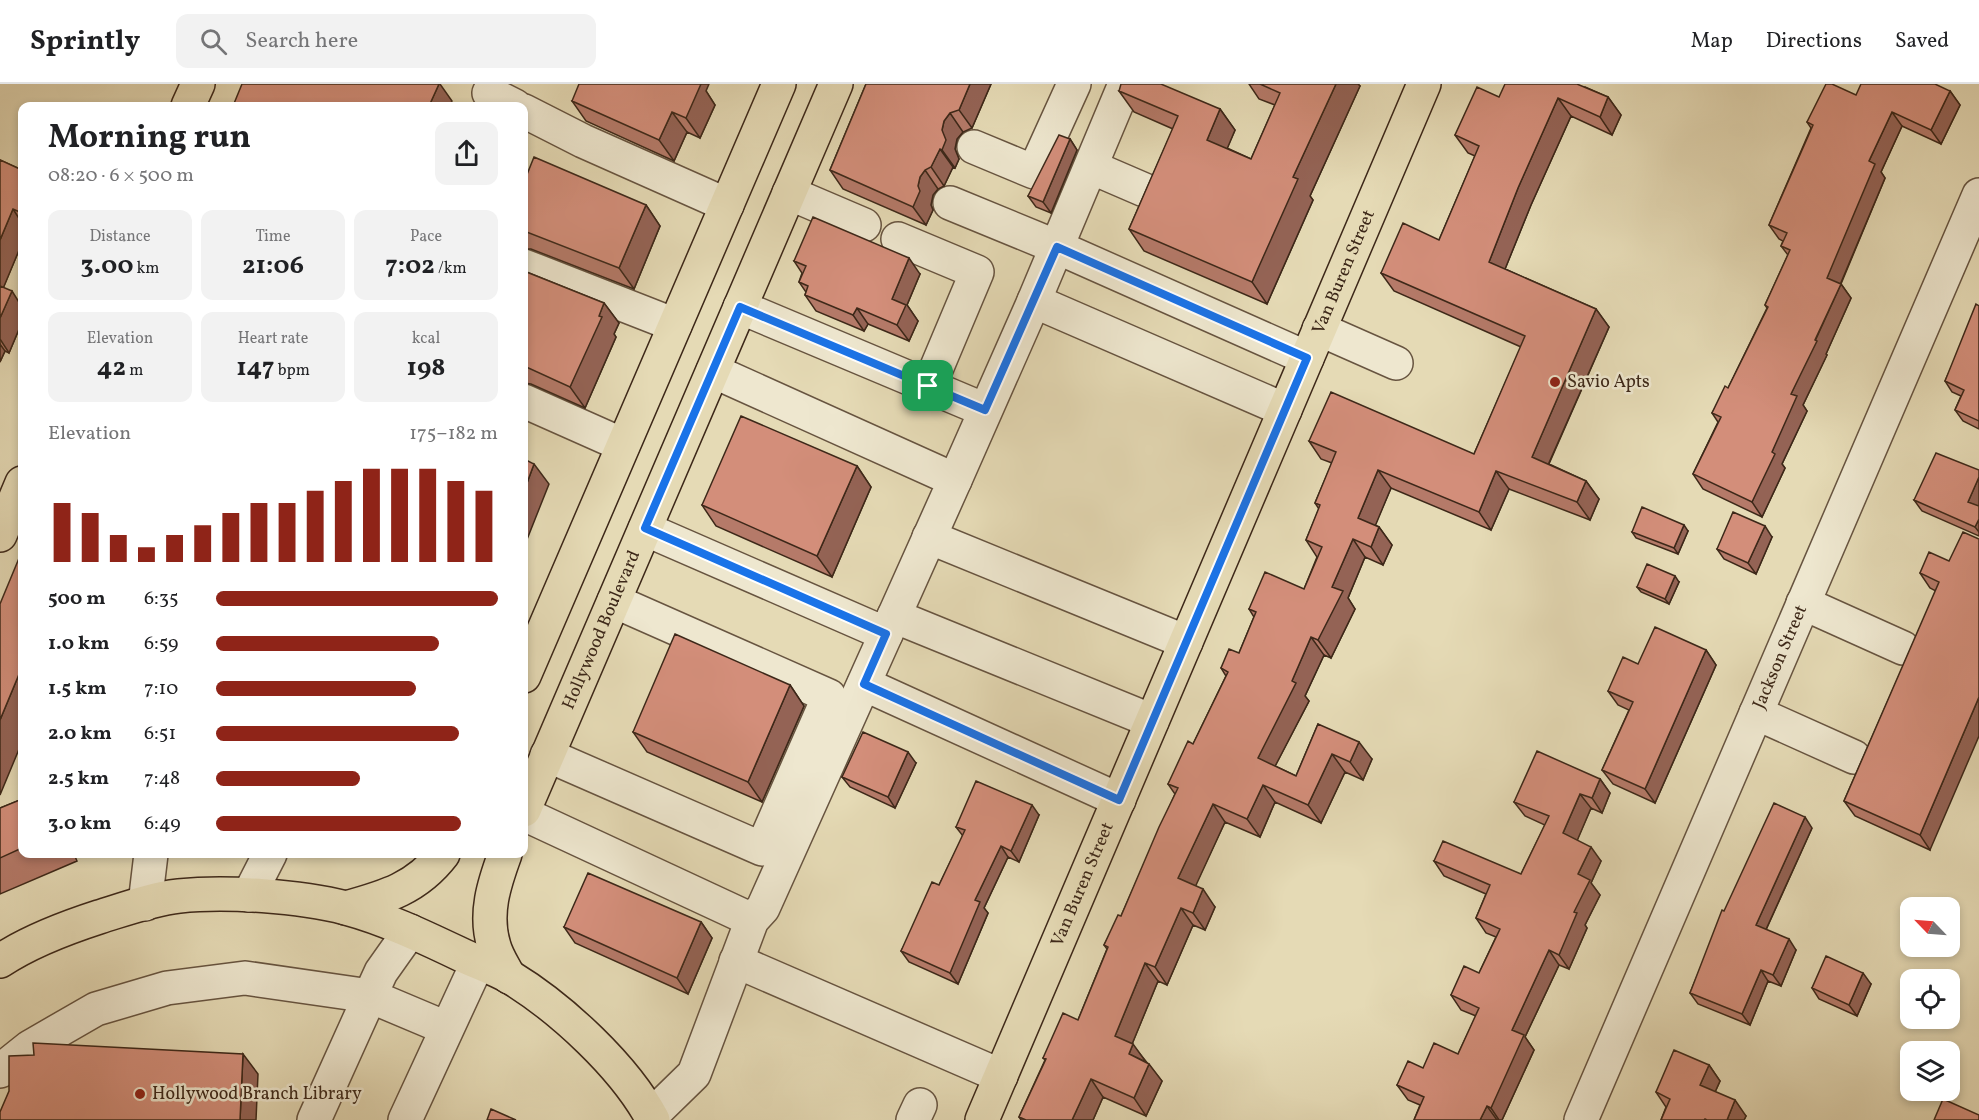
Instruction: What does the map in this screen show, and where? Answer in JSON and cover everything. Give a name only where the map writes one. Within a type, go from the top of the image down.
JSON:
[{"type":"main road","points":[[190,102],[198,84]]},
{"type":"main road","points":[[528,667],[779,84]]},
{"type":"main road","name":"Hollywood Boulevard","points":[[528,802],[836,84]]},
{"type":"main road","name":"Van Buren Street","points":[[982,1120],[1422,85]]},
{"type":"main road","points":[[0,535],[18,492]]},
{"type":"main road","points":[[346,908],[382,898],[405,888],[432,869],[441,858]]},
{"type":"main road","points":[[503,858],[495,879],[488,916],[494,947],[509,976]]},
{"type":"main road","points":[[0,961],[65,928],[178,896],[249,895],[346,908],[410,931],[509,976],[559,1012],[598,1050],[642,1098],[652,1118]]},
{"type":"street","points":[[974,147],[1034,172],[1074,84]]},
{"type":"street","points":[[652,1118],[694,1074],[752,921],[763,908],[955,480],[1034,301],[1125,84]]},
{"type":"street","points":[[528,113],[583,141],[727,205]]},
{"type":"street","points":[[1091,167],[1149,192]]},
{"type":"street","points":[[789,193],[864,225]]},
{"type":"street","name":"Jackson Street","points":[[1581,1120],[1979,195]]},
{"type":"street","points":[[950,203],[1057,247],[1313,343],[1396,363]]},
{"type":"street","points":[[898,239],[977,272],[928,386]]},
{"type":"street","points":[[528,268],[675,325]]},
{"type":"street","points":[[1034,301],[1285,410]]},
{"type":"street","points":[[740,307],[985,410]]},
{"type":"street","points":[[713,371],[955,480]]},
{"type":"street","points":[[528,403],[623,445]]},
{"type":"street","points":[[528,426],[569,421]]},
{"type":"street","points":[[645,528],[890,625],[1152,722]]},
{"type":"street","points":[[929,537],[1186,642]]},
{"type":"street","points":[[547,755],[762,849],[829,696],[614,601]]},
{"type":"street","points":[[1803,603],[1903,648]]},
{"type":"street","points":[[864,684],[1119,800]]},
{"type":"street","points":[[1756,712],[1854,758]]},
{"type":"street","points":[[528,814],[752,921]]},
{"type":"street","points":[[145,904],[151,858]]},
{"type":"street","points":[[249,895],[268,858]]},
{"type":"street","points":[[314,1120],[381,972],[410,931]]},
{"type":"street","points":[[736,961],[1001,1076]]},
{"type":"street","points":[[405,1120],[478,962]]},
{"type":"street","points":[[0,1071],[30,1047],[96,1009],[167,988],[245,978],[370,996],[446,1028]]},
{"type":"building","points":[[242,84],[439,84],[431,102],[235,102]]},
{"type":"building","points":[[579,84],[701,84],[686,118],[672,112],[659,140],[572,101]]},
{"type":"building","points":[[866,84],[970,84],[959,110],[950,113],[944,121],[942,130],[946,140],[931,167],[925,170],[920,177],[918,186],[920,191],[913,207],[830,170]]},
{"type":"building","points":[[1121,84],[1161,84],[1220,109],[1207,140],[1251,159],[1280,93],[1260,84],[1336,84],[1293,177],[1298,179],[1252,282],[1129,229],[1178,116],[1119,91]]},
{"type":"building","points":[[1505,84],[1577,84],[1608,97],[1600,117],[1558,98],[1518,188],[1489,262],[1596,309],[1532,457],[1586,481],[1577,502],[1496,471],[1479,512],[1378,470],[1358,518],[1379,527],[1371,547],[1353,539],[1332,587],[1343,591],[1318,640],[1311,637],[1292,681],[1296,683],[1258,758],[1296,776],[1318,724],[1359,742],[1350,762],[1332,754],[1308,805],[1263,785],[1247,819],[1213,804],[1178,878],[1203,889],[1193,913],[1181,908],[1155,967],[1145,963],[1115,1036],[1133,1044],[1129,1054],[1149,1064],[1134,1098],[1091,1079],[1072,1120],[1026,1120],[1019,1117],[1046,1059],[1043,1058],[1063,1013],[1078,1020],[1108,947],[1104,945],[1118,915],[1121,916],[1178,788],[1168,784],[1188,741],[1193,744],[1228,672],[1221,668],[1229,649],[1239,653],[1256,612],[1249,609],[1265,572],[1304,589],[1322,547],[1306,540],[1320,505],[1315,503],[1336,452],[1309,441],[1331,392],[1474,454],[1525,336],[1381,273],[1403,223],[1439,240],[1479,146],[1455,135],[1477,87],[1499,97]]},
{"type":"building","points":[[1826,84],[1832,84],[1856,95],[1861,84],[1935,84],[1950,91],[1931,130],[1892,112],[1869,161],[1875,164],[1827,278],[1841,284],[1791,394],[1797,396],[1772,452],[1775,454],[1752,502],[1693,474],[1721,417],[1712,413],[1725,386],[1728,388],[1768,307],[1765,305],[1790,250],[1781,246],[1787,233],[1769,225],[1813,125],[1807,122]]},
{"type":"building","points":[[1059,135],[1070,139],[1043,202],[1028,196]]},
{"type":"building","points":[[534,157],[646,205],[619,268],[528,233],[528,172]]},
{"type":"building","points":[[0,160],[18,168],[18,211],[13,209],[0,240]]},
{"type":"building","points":[[813,217],[909,258],[892,299],[906,305],[897,325],[857,308],[853,315],[805,295],[808,286],[799,282],[806,266],[794,261]]},
{"type":"building","points":[[528,273],[604,303],[599,316],[602,317],[570,387],[528,368]]},
{"type":"building","points":[[0,286],[12,291],[0,318]]},
{"type":"building","points":[[1976,304],[1979,306],[1979,421],[1955,410],[1964,390],[1945,381]]},
{"type":"building","points":[[741,416],[857,466],[817,556],[702,505]]},
{"type":"building","points":[[1936,453],[1979,470],[1979,477],[1968,502],[1979,506],[1979,519],[1975,527],[1914,500]]},
{"type":"building","points":[[528,461],[534,464],[528,480]]},
{"type":"building","points":[[1642,507],[1684,525],[1674,548],[1632,532]]},
{"type":"building","points":[[1733,512],[1765,526],[1748,563],[1717,549]]},
{"type":"building","points":[[1963,532],[1979,539],[1979,697],[1920,835],[1844,801],[1939,582],[1920,573],[1929,552],[1949,561]]},
{"type":"building","points":[[18,561],[18,677],[0,720],[0,604]]},
{"type":"building","points":[[1647,564],[1675,576],[1665,599],[1637,587]]},
{"type":"building","points":[[1655,627],[1706,650],[1645,789],[1602,770],[1633,702],[1608,691],[1623,657],[1638,664]]},
{"type":"building","points":[[675,634],[790,685],[748,782],[633,732]]},
{"type":"building","points":[[863,732],[908,752],[888,797],[842,777]]},
{"type":"building","points":[[1537,751],[1600,779],[1592,798],[1580,794],[1563,833],[1591,847],[1578,874],[1590,880],[1574,912],[1577,913],[1559,955],[1549,950],[1512,1030],[1524,1035],[1491,1108],[1487,1106],[1480,1120],[1414,1120],[1424,1097],[1397,1085],[1408,1061],[1423,1068],[1434,1043],[1458,1054],[1479,1008],[1451,995],[1464,966],[1479,973],[1500,929],[1476,918],[1490,885],[1434,861],[1443,841],[1521,874],[1549,816],[1514,802]]},
{"type":"building","points":[[976,781],[1032,805],[1011,851],[1001,846],[975,900],[980,902],[950,973],[901,951],[932,882],[939,885],[965,830],[956,827]]},
{"type":"building","points":[[18,801],[18,850],[0,858],[0,808]]},
{"type":"building","points":[[1774,803],[1805,817],[1756,925],[1789,939],[1773,975],[1761,970],[1742,1014],[1690,993],[1722,910],[1724,911]]},
{"type":"building","points":[[588,873],[701,922],[677,978],[564,927]]},
{"type":"building","points":[[1826,956],[1863,973],[1849,1005],[1812,988]]},
{"type":"building","name":"Hollywood Branch Library","points":[[33,1043],[243,1054],[240,1120],[0,1120],[0,1112],[9,1091],[9,1056],[34,1055]]},
{"type":"building","points":[[1674,1050],[1709,1065],[1700,1085],[1735,1100],[1727,1120],[1661,1120],[1670,1099],[1656,1092]]},
{"type":"building","points":[[1942,1101],[1948,1101],[1979,1115],[1979,1120],[1934,1120]]},
{"type":"building","points":[[491,1109],[516,1120],[487,1120]]},
{"type":"place","name":"Savio Apts","points":[[1555,382]]},
{"type":"place","name":"Hollywood Branch Library","points":[[140,1094]]},
{"type":"route","points":[[1057,247],[1307,358],[1119,800],[864,684],[886,634],[645,528],[740,307],[928,386],[985,410],[1057,247]]}]
